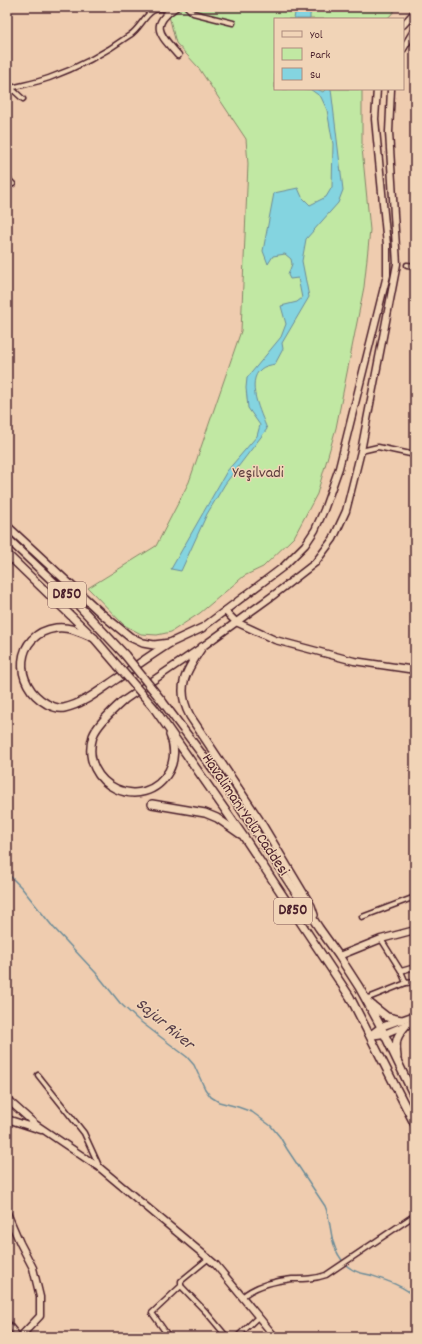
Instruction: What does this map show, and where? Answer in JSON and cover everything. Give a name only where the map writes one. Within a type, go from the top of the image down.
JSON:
[{"type":"highway","points":[[7,526],[103,615],[130,637],[143,643],[154,645],[170,643]]},
{"type":"highway","name":"Havalimanı Yolu Caddesi","points":[[7,538],[80,607],[125,655],[162,701],[225,785],[366,999],[415,1098]]},
{"type":"highway","name":"Havalimanı Yolu Caddesi","points":[[7,554],[94,638],[154,708],[244,837],[350,997],[415,1125]]},
{"type":"highway","points":[[94,638],[69,628],[56,628],[44,632],[34,638],[23,654],[22,664],[23,675],[27,685],[34,694],[51,706],[63,708],[85,701],[170,643],[202,628]]},
{"type":"highway","points":[[202,647],[186,674],[182,687],[184,706],[260,821],[311,906],[319,928]]},
{"type":"highway","points":[[123,701],[106,717],[94,735],[91,754],[94,767],[101,779],[117,789],[127,793],[137,793],[154,787],[166,777],[171,767],[174,755],[173,742],[165,724]]},
{"type":"highway","points":[[152,804],[205,813],[218,818],[244,837]]},
{"type":"highway","points":[[366,999],[387,1017],[401,1020]]},
{"type":"highway","points":[[397,1061],[396,1040],[407,1024]]},
{"type":"main road","points":[[176,7],[166,14],[160,26],[161,34],[178,55]]},
{"type":"main road","points":[[404,24],[415,12]]},
{"type":"main road","points":[[404,47],[415,29]]},
{"type":"main road","points":[[202,628],[283,568],[304,545],[315,530],[339,468],[387,275],[387,245],[375,119],[377,90]]},
{"type":"main road","points":[[123,701],[202,647],[315,563],[333,539],[346,512],[361,451],[396,264],[389,132],[391,90]]},
{"type":"main road","points":[[225,611],[236,622],[275,640],[354,661],[415,670]]},
{"type":"main road","points":[[339,956],[381,939],[415,930]]},
{"type":"main road","points":[[382,1031],[401,1020],[415,1016]]},
{"type":"main road","points":[[370,1036],[415,1021]]},
{"type":"main road","points":[[7,1099],[35,1124],[100,1168],[208,1258],[275,1337]]},
{"type":"main road","points":[[7,1119],[46,1132]]},
{"type":"main road","points":[[7,1215],[33,1268],[40,1297],[40,1316],[19,1337]]},
{"type":"street","points":[[187,7],[193,13],[233,23]]},
{"type":"street","points":[[9,88],[47,79],[69,71],[132,34],[146,16],[153,11],[166,9],[170,11]]},
{"type":"street","points":[[9,88],[23,99]]},
{"type":"street","points":[[7,178],[12,184]]},
{"type":"street","points":[[407,265],[415,266]]},
{"type":"street","points":[[361,451],[378,447],[415,455]]},
{"type":"street","points":[[362,917],[415,897]]},
{"type":"street","points":[[381,939],[401,971],[406,983]]},
{"type":"street","points":[[401,971],[415,967]]},
{"type":"street","points":[[366,999],[406,983],[415,982]]},
{"type":"street","points":[[38,1075],[84,1133],[100,1168]]},
{"type":"street","points":[[242,1297],[263,1285],[283,1280],[316,1278],[326,1275],[415,1215]]},
{"type":"street","points":[[169,1337],[152,1313],[181,1286],[181,1281],[208,1258]]},
{"type":"street","points":[[181,1286],[227,1337]]},
{"type":"street","points":[[237,1337],[258,1317]]},
{"type":"street","points":[[7,1322],[19,1337]]},
{"type":"green space","name":"Yeşilvadi","points":[[183,7],[398,7],[388,18],[274,18],[274,90],[362,90],[362,148],[370,230],[364,287],[336,428],[317,494],[294,537],[263,567],[244,576],[200,613],[171,632],[157,635],[141,634],[124,625],[88,588],[156,546],[189,482],[241,331],[248,164],[246,139],[198,67],[176,43],[169,16]]},
{"type":"water","points":[[303,7],[317,7],[311,10],[310,18],[294,18],[295,13]]},
{"type":"water","points":[[311,90],[319,90],[323,92],[325,90],[331,90],[343,190],[338,203],[306,239],[302,261],[309,297],[282,343],[283,349],[275,364],[262,368],[256,375],[254,389],[258,406],[267,429],[225,484],[207,514],[181,571],[171,569],[227,471],[257,436],[260,425],[248,408],[246,388],[247,378],[281,337],[286,324],[281,306],[297,302],[302,298],[298,278],[290,279],[288,275],[292,264],[291,259],[285,254],[273,256],[268,264],[263,251],[274,193],[298,188],[302,197],[310,205],[326,197],[332,187],[333,144],[327,110],[321,97]]},
{"type":"waterway","name":"Sajur River","points":[[7,873],[21,887],[53,927],[96,973],[120,1003],[137,1019],[187,1057],[194,1065],[205,1089],[211,1097],[219,1102],[252,1112],[271,1126],[280,1137],[325,1206],[329,1218],[333,1242],[344,1264],[355,1271],[382,1279],[400,1287],[415,1297]]}]
